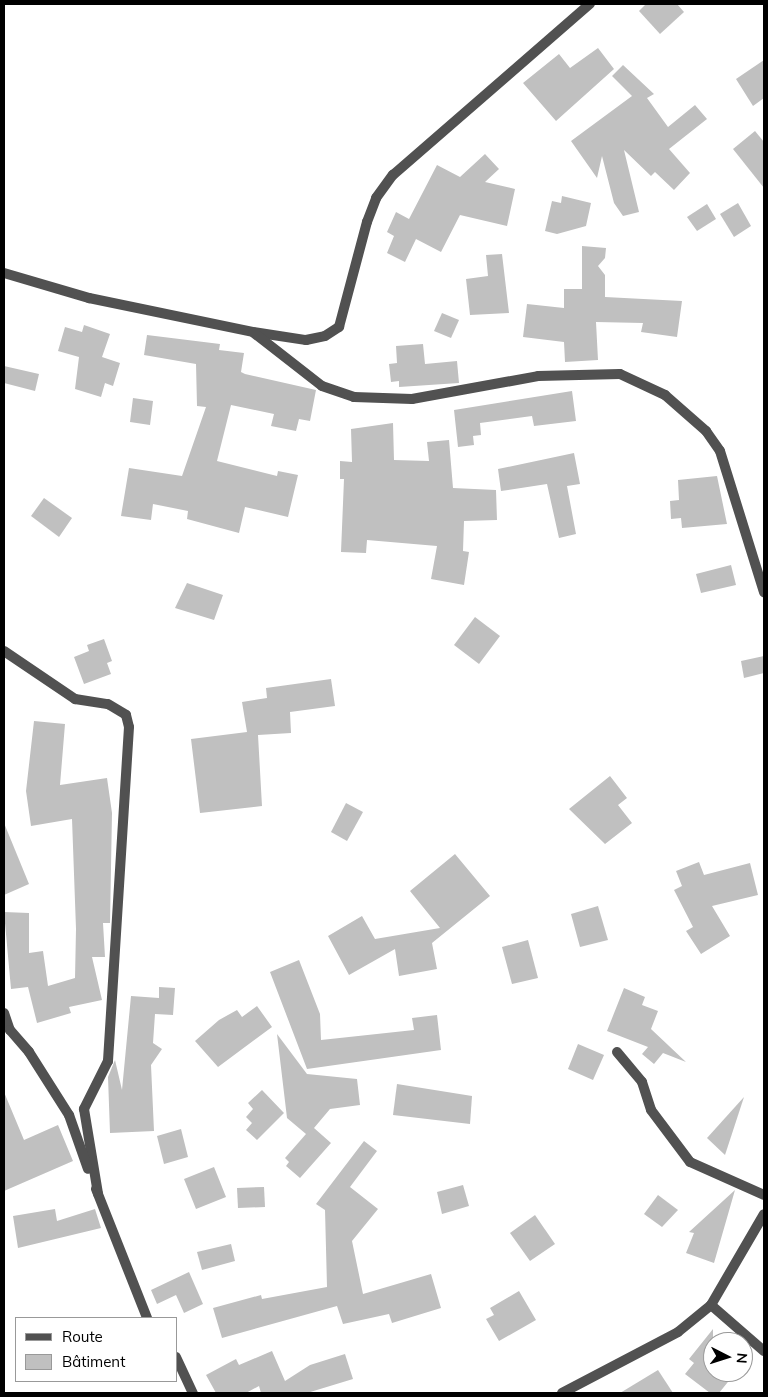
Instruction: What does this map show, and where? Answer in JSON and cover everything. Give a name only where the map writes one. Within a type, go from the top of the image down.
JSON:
[{"type":"street","points":[[4,273],[90,298],[252,332],[306,340],[324,336],[339,327],[367,222],[376,198],[392,175],[590,4]]},
{"type":"street","points":[[252,332],[322,386],[354,397],[412,399],[538,376],[620,374],[665,395],[706,431],[720,451],[764,592]]},
{"type":"street","points":[[4,651],[75,698],[114,708],[126,715],[129,727],[125,849],[108,1061],[84,1109],[98,1194]]},
{"type":"street","points":[[4,1013],[10,1030],[30,1052],[69,1115],[147,1317]]},
{"type":"street","points":[[617,1052],[642,1082],[651,1110],[690,1162],[764,1195]]},
{"type":"street","points":[[562,1393],[678,1332],[711,1305],[764,1214]]},
{"type":"street","points":[[711,1305],[764,1351]]},
{"type":"street","points":[[178,1361],[193,1393]]},
{"type":"building","points":[[646,4],[677,4],[684,12],[660,34],[639,11]]},
{"type":"building","points":[[598,48],[614,69],[556,121],[523,83],[559,54],[570,68]]},
{"type":"building","points":[[764,60],[764,98],[753,106],[736,79]]},
{"type":"building","points":[[623,65],[654,94],[647,98],[668,127],[695,105],[707,119],[669,149],[690,173],[674,190],[655,172],[651,176],[624,150],[639,212],[623,216],[614,203],[602,156],[597,178],[571,141],[632,96],[612,76]]},
{"type":"building","points":[[755,131],[764,142],[764,188],[733,149]]},
{"type":"building","points":[[485,154],[499,169],[485,182],[515,189],[507,226],[460,215],[441,252],[416,239],[405,262],[387,253],[394,236],[387,232],[396,212],[409,219],[437,165],[460,177]]},
{"type":"building","points":[[562,196],[591,203],[586,226],[557,234],[545,231],[552,201],[561,203]]},
{"type":"building","points":[[738,203],[751,226],[734,237],[720,214]]},
{"type":"building","points":[[707,204],[716,219],[697,231],[687,217]]},
{"type":"building","points":[[582,246],[606,248],[605,258],[598,266],[605,275],[605,297],[682,301],[677,337],[641,332],[643,323],[596,322],[598,360],[565,362],[564,342],[523,337],[527,304],[564,308],[564,289],[582,289]]},
{"type":"building","points":[[502,254],[509,313],[470,315],[466,279],[488,276],[486,255]]},
{"type":"building","points":[[442,313],[459,320],[451,338],[434,331]]},
{"type":"building","points":[[84,325],[110,334],[102,357],[120,363],[113,386],[105,383],[101,397],[75,389],[79,357],[58,351],[65,327],[82,332]]},
{"type":"building","points":[[147,335],[220,344],[219,350],[244,353],[241,372],[245,374],[316,390],[310,421],[299,419],[296,431],[271,426],[274,414],[231,405],[217,461],[277,476],[278,471],[298,475],[288,517],[245,507],[239,533],[187,519],[188,511],[153,504],[151,520],[121,516],[129,468],[182,476],[206,407],[197,406],[196,364],[144,355]]},
{"type":"building","points":[[423,344],[425,364],[457,361],[459,383],[399,387],[399,381],[391,382],[389,364],[397,363],[396,346]]},
{"type":"building","points":[[4,366],[39,374],[35,391],[4,383]]},
{"type":"building","points":[[572,391],[576,421],[534,426],[532,416],[480,423],[481,435],[473,436],[474,445],[458,447],[454,410]]},
{"type":"building","points":[[133,398],[153,401],[150,425],[130,422]]},
{"type":"building","points":[[393,423],[394,460],[429,461],[427,442],[449,440],[453,488],[496,490],[497,520],[464,521],[463,551],[469,552],[464,585],[431,579],[437,546],[367,540],[366,553],[341,552],[344,479],[340,479],[340,461],[352,462],[351,429]]},
{"type":"building","points":[[574,453],[580,484],[567,486],[576,534],[559,538],[547,484],[501,491],[498,469]]},
{"type":"building","points":[[717,476],[727,524],[682,528],[681,518],[671,519],[670,501],[679,500],[678,480]]},
{"type":"building","points":[[44,498],[72,518],[59,537],[31,516]]},
{"type":"building","points":[[731,565],[736,585],[701,593],[696,574]]},
{"type":"building","points":[[187,583],[223,595],[214,620],[175,608]]},
{"type":"building","points":[[475,617],[500,636],[479,664],[454,645]]},
{"type":"building","points":[[104,639],[112,661],[107,663],[111,674],[84,684],[74,657],[89,651],[87,645]]},
{"type":"building","points":[[764,656],[764,673],[744,678],[741,661]]},
{"type":"building","points":[[331,679],[335,706],[290,712],[291,733],[258,735],[262,806],[200,813],[191,739],[247,732],[242,702],[267,698],[266,688]]},
{"type":"building","points":[[34,721],[65,724],[60,785],[107,778],[112,813],[110,923],[103,923],[105,957],[92,957],[102,1000],[69,1007],[71,1013],[37,1023],[28,987],[11,989],[4,912],[29,913],[29,953],[43,951],[48,986],[75,978],[76,929],[72,819],[31,826],[26,791]]},
{"type":"building","points":[[610,776],[627,798],[618,805],[632,823],[605,844],[569,809]]},
{"type":"building","points":[[346,803],[363,812],[347,841],[331,832]]},
{"type":"building","points":[[4,823],[29,884],[4,895]]},
{"type":"building","points":[[455,854],[490,896],[432,943],[437,969],[399,976],[395,949],[349,975],[328,936],[362,916],[375,939],[440,928],[410,891]]},
{"type":"building","points":[[699,862],[704,875],[750,863],[758,895],[712,906],[730,936],[701,954],[686,931],[693,927],[674,890],[682,886],[676,871]]},
{"type":"building","points":[[598,906],[608,940],[580,947],[571,914]]},
{"type":"building","points":[[528,940],[538,978],[512,984],[502,947]]},
{"type":"building","points":[[299,960],[320,1014],[321,1040],[414,1030],[412,1018],[437,1015],[441,1050],[307,1069],[270,972]]},
{"type":"building","points":[[159,987],[175,988],[173,1015],[155,1014],[153,1043],[162,1049],[151,1065],[154,1131],[110,1133],[108,1077],[115,1060],[122,1090],[131,996],[159,998]]},
{"type":"building","points":[[624,988],[645,997],[642,1005],[658,1011],[651,1029],[686,1062],[663,1053],[654,1064],[642,1054],[648,1047],[607,1031]]},
{"type":"building","points":[[257,1006],[272,1027],[218,1067],[195,1041],[219,1020],[237,1010],[242,1017]]},
{"type":"building","points":[[277,1034],[307,1074],[357,1079],[360,1105],[330,1109],[314,1128],[331,1143],[300,1178],[286,1166],[289,1162],[285,1158],[306,1134],[287,1118]]},
{"type":"building","points":[[578,1044],[604,1055],[593,1080],[568,1069]]},
{"type":"building","points":[[397,1084],[472,1096],[470,1124],[393,1115]]},
{"type":"building","points":[[262,1090],[284,1113],[257,1140],[246,1130],[252,1123],[246,1117],[253,1109],[248,1103]]},
{"type":"building","points":[[4,1092],[24,1140],[58,1125],[73,1161],[4,1191]]},
{"type":"building","points":[[744,1097],[725,1155],[707,1138]]},
{"type":"building","points":[[181,1129],[188,1157],[164,1164],[157,1136]]},
{"type":"building","points":[[364,1141],[377,1151],[350,1187],[378,1209],[352,1241],[363,1294],[431,1274],[441,1308],[392,1323],[389,1314],[343,1324],[337,1306],[222,1338],[213,1308],[261,1295],[262,1299],[327,1287],[325,1210],[316,1204]]},
{"type":"building","points":[[214,1167],[226,1197],[196,1209],[184,1179]]},
{"type":"building","points":[[463,1185],[469,1206],[442,1214],[437,1192]]},
{"type":"building","points":[[264,1187],[265,1207],[238,1208],[237,1188]]},
{"type":"building","points":[[735,1190],[714,1263],[686,1253],[694,1233],[689,1232]]},
{"type":"building","points":[[658,1195],[678,1210],[662,1227],[644,1214]]},
{"type":"building","points":[[55,1209],[57,1221],[95,1209],[101,1228],[18,1248],[13,1216]]},
{"type":"building","points":[[535,1215],[555,1244],[530,1261],[510,1233]]},
{"type":"building","points":[[231,1244],[235,1261],[202,1270],[197,1252]]},
{"type":"building","points":[[189,1272],[203,1304],[184,1313],[176,1295],[157,1304],[151,1290]]},
{"type":"building","points":[[519,1291],[536,1320],[499,1341],[486,1319],[494,1315],[490,1308]]},
{"type":"building","points":[[703,1342],[703,1382],[728,1382],[719,1393],[710,1393],[685,1374],[694,1363],[689,1359]]},
{"type":"building","points":[[272,1351],[285,1381],[310,1365],[345,1354],[353,1379],[307,1393],[261,1393],[259,1386],[246,1393],[216,1393],[206,1375],[236,1359],[239,1365]]},
{"type":"building","points":[[658,1370],[673,1393],[620,1393]]}]
